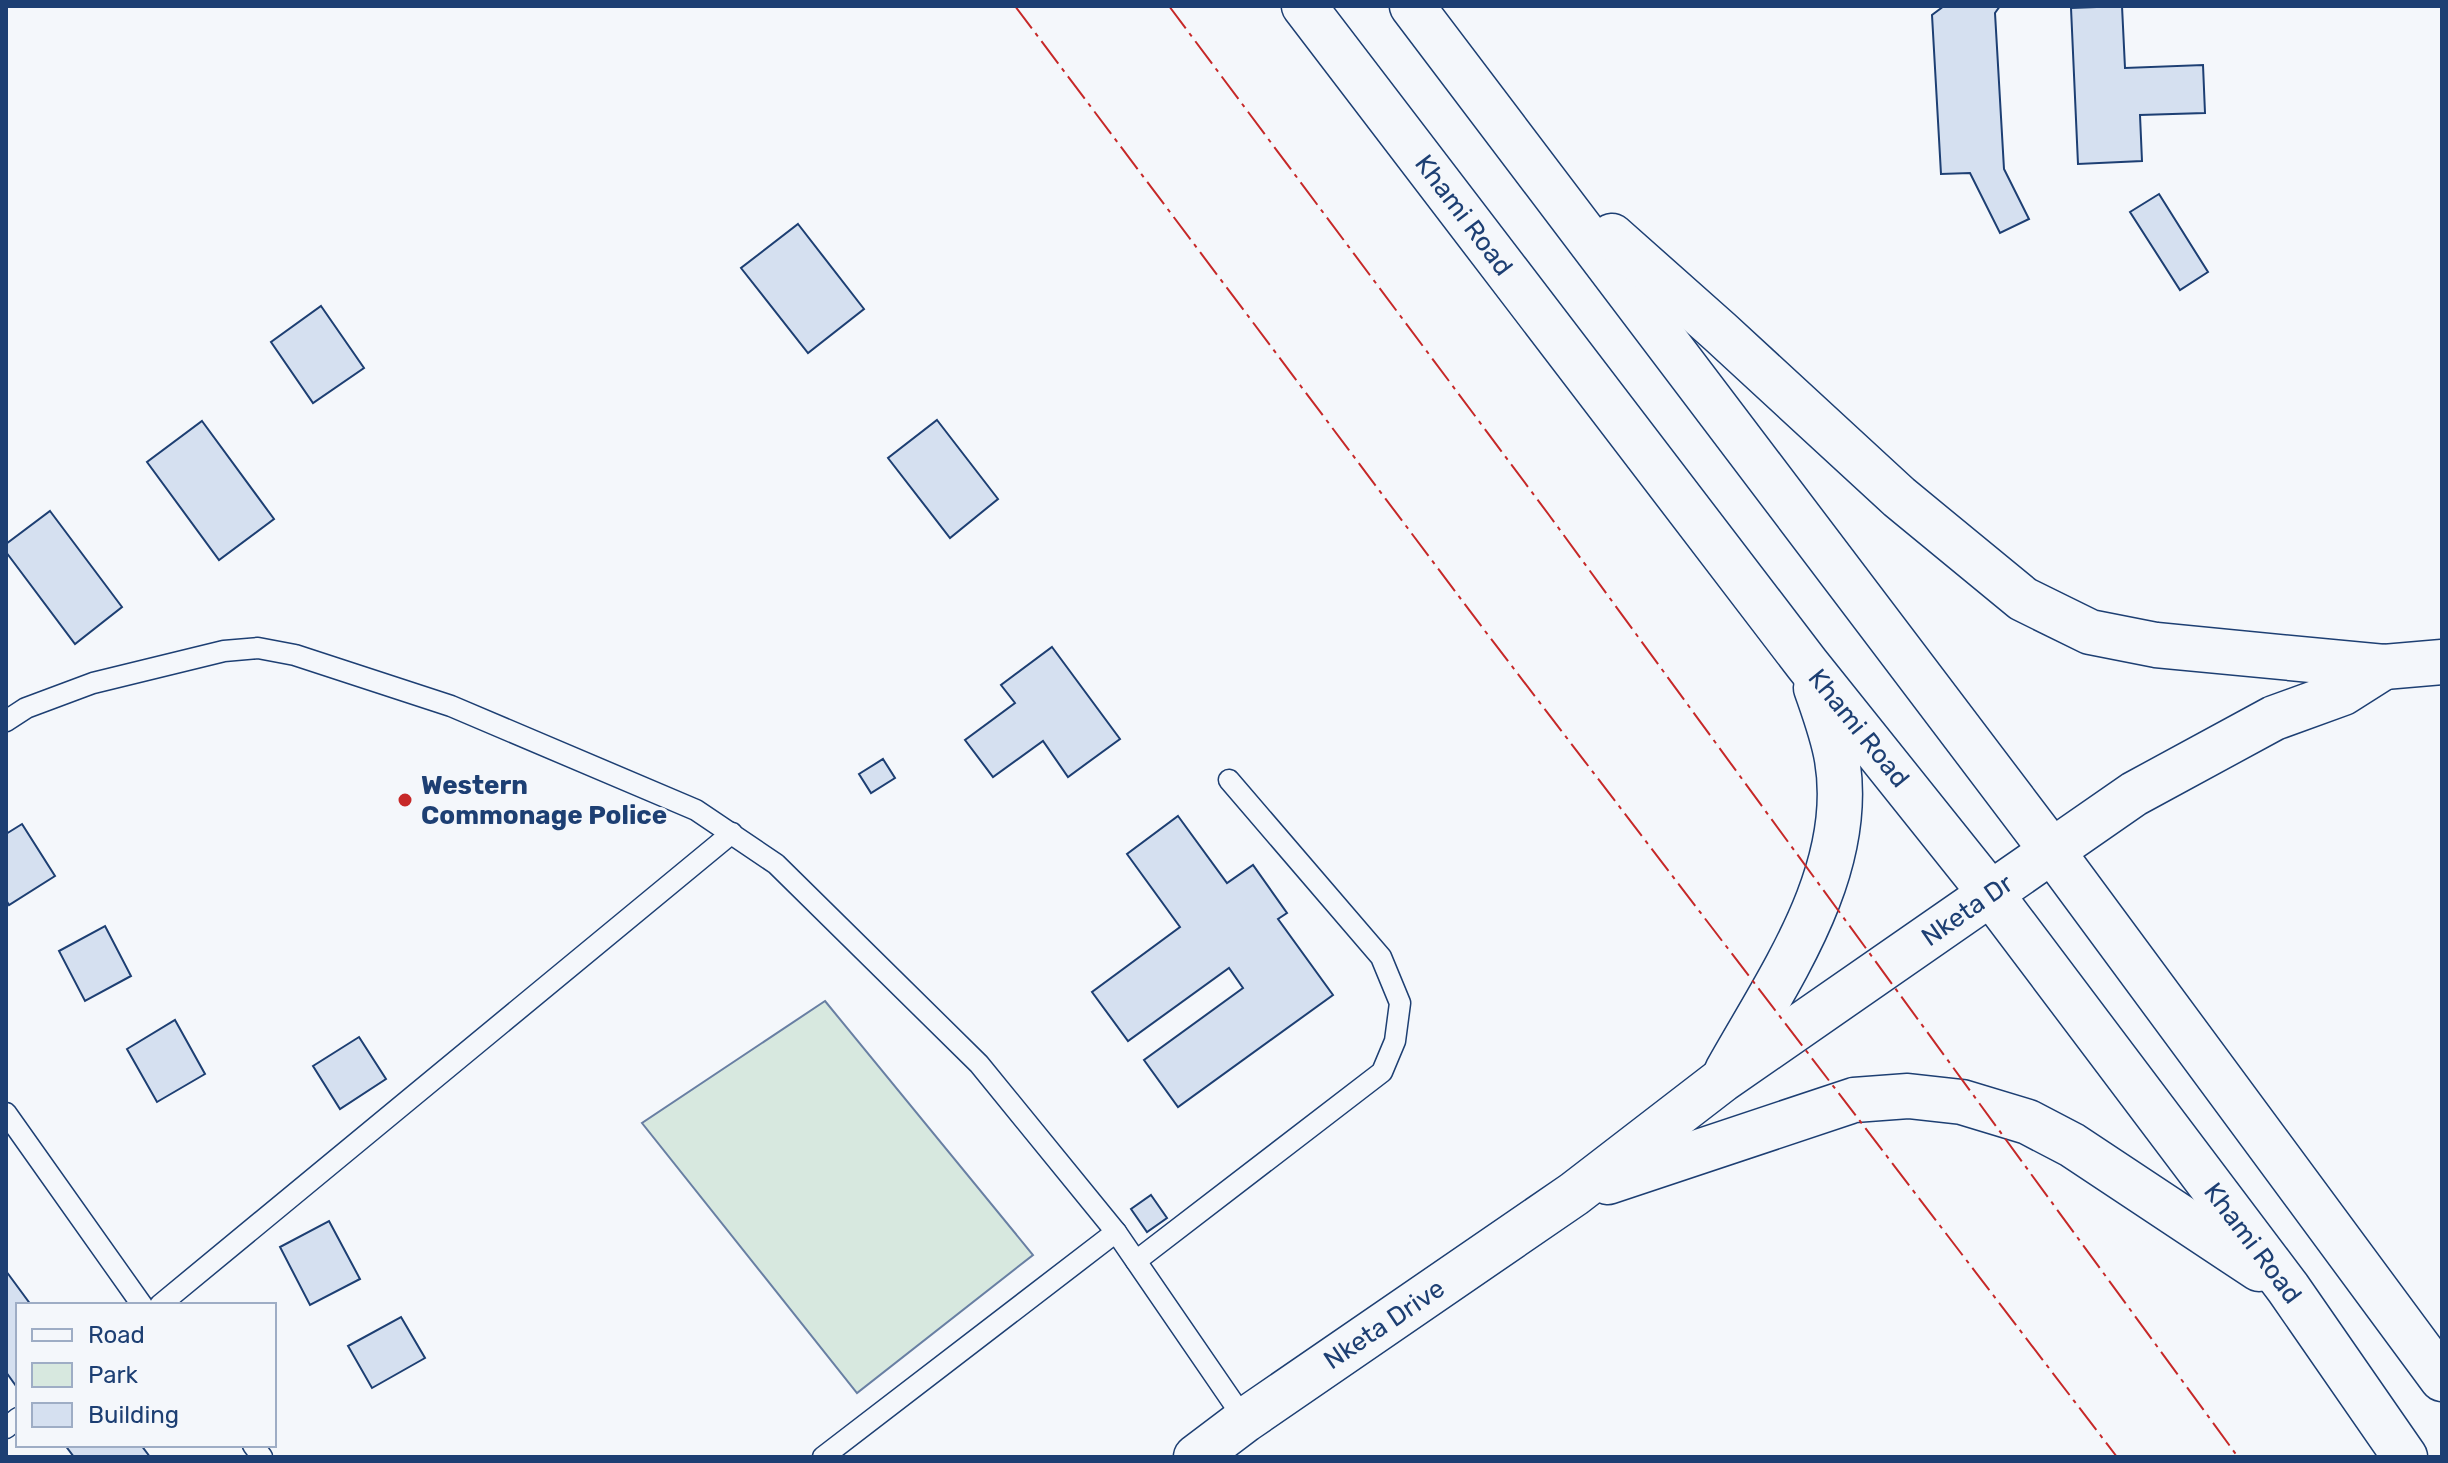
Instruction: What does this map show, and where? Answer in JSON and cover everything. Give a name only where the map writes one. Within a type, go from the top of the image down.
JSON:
[{"type":"main road","name":"Khami Road","points":[[1304,6],[1807,664],[1991,894],[2288,1288],[2405,1457]]},
{"type":"main road","points":[[1412,6],[2052,851],[2442,1379]]},
{"type":"main road","points":[[1541,174],[1720,332],[1899,497],[2023,599],[2090,632],[2156,645],[2384,667],[2442,662]]},
{"type":"main road","points":[[1722,1080],[1801,936],[1825,879],[1840,813],[1837,759],[1807,664]]},
{"type":"main road","name":"Nketa Dr","points":[[1574,1194],[1722,1080],[2134,794],[2274,718],[2343,693],[2384,667]]},
{"type":"main road","points":[[1574,1194],[1854,1100],[1908,1096],[1962,1102],[2028,1122],[2072,1145],[2288,1288]]},
{"type":"main road","name":"Nketa Drive","points":[[1196,1457],[1574,1194]]},
{"type":"lane","points":[[6,721],[26,708],[93,683],[224,651],[258,648],[295,655],[451,706],[696,810],[776,864],[979,1064],[1116,1232],[1245,1420]]},
{"type":"lane","points":[[1136,1261],[1382,1072],[1395,1041],[1400,1003],[1381,957],[1229,780]]},
{"type":"lane","points":[[162,1303],[732,833]]},
{"type":"lane","points":[[6,1113],[141,1303]]},
{"type":"lane","points":[[823,1457],[1116,1232]]},
{"type":"green space","points":[[825,1001],[1033,1255],[857,1393],[642,1123]]},
{"type":"building","points":[[1944,6],[2000,6],[1995,13],[2004,169],[2029,219],[2000,233],[1970,173],[1941,174],[1932,15]]},
{"type":"building","points":[[2122,6],[2125,68],[2203,65],[2205,113],[2140,115],[2142,161],[2078,164],[2071,8]]},
{"type":"building","points":[[2159,194],[2208,272],[2180,290],[2130,212]]},
{"type":"building","points":[[798,224],[864,309],[808,353],[741,268]]},
{"type":"building","points":[[321,306],[364,368],[313,403],[271,342]]},
{"type":"building","points":[[937,420],[998,499],[950,538],[888,458]]},
{"type":"building","points":[[202,421],[274,519],[219,560],[147,462]]},
{"type":"building","points":[[50,511],[122,607],[75,644],[6,552],[6,544]]},
{"type":"building","points":[[1052,647],[1120,739],[1068,777],[1043,741],[993,777],[965,740],[1015,703],[1001,685]]},
{"type":"building","points":[[883,759],[895,778],[871,793],[859,774]]},
{"type":"building","points":[[1178,816],[1227,883],[1253,865],[1287,913],[1278,919],[1333,995],[1178,1107],[1144,1060],[1243,988],[1229,968],[1128,1041],[1092,992],[1180,927],[1127,854]]},
{"type":"building","points":[[22,824],[55,876],[9,905],[6,900],[6,834]]},
{"type":"building","points":[[105,926],[131,976],[85,1001],[59,951]]},
{"type":"building","points":[[175,1020],[205,1074],[157,1102],[127,1049]]},
{"type":"building","points":[[359,1037],[386,1079],[340,1109],[313,1066]]},
{"type":"building","points":[[1151,1195],[1167,1218],[1147,1232],[1131,1209]]},
{"type":"building","points":[[329,1221],[360,1279],[310,1305],[280,1247]]},
{"type":"building","points":[[6,1271],[30,1303],[16,1303],[16,1386],[6,1372]]},
{"type":"building","points":[[401,1317],[425,1358],[372,1388],[348,1346]]},
{"type":"building","points":[[66,1447],[142,1447],[150,1457],[74,1457]]},
{"type":"power","points":[[1015,6],[1485,631],[2117,1457]]},
{"type":"power","points":[[1169,6],[1549,515],[2238,1457]]},
{"type":"place","name":"Western Commonage Police","points":[[405,800]]}]
